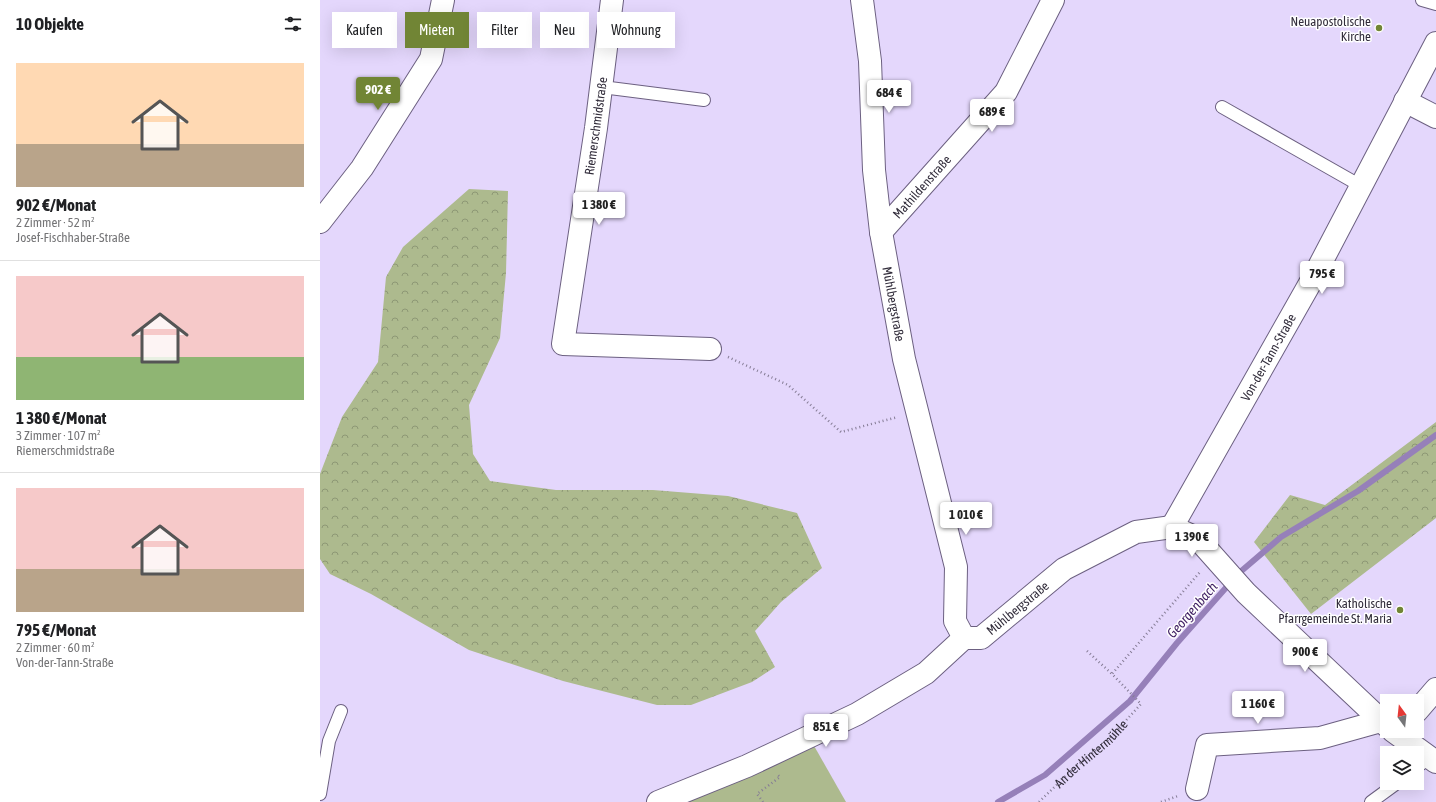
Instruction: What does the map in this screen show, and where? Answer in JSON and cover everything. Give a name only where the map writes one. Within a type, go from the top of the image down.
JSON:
[{"type":"street","points":[[320,222],[362,168],[431,59],[443,0]]},
{"type":"street","name":"Riemerschmidstraße","points":[[612,0],[602,87],[563,344],[710,349]]},
{"type":"street","name":"Mühlbergstraße","points":[[862,0],[870,61],[874,170],[880,232],[904,359],[956,566],[955,621],[964,638],[981,638],[1064,569],[1136,532],[1172,527]]},
{"type":"street","name":"Mathildenstraße","points":[[880,232],[1006,92],[1053,0]]},
{"type":"street","name":"Von-der-Tann-Straße","points":[[1172,527],[1313,278],[1436,43]]},
{"type":"street","points":[[1405,102],[1436,117]]},
{"type":"street","points":[[1172,527],[1197,538],[1246,593],[1380,719]]},
{"type":"street","points":[[658,802],[747,766],[857,714],[926,674],[964,638]]},
{"type":"street","points":[[1424,703],[1436,689]]},
{"type":"street","points":[[1197,790],[1207,745],[1320,738],[1380,730]]},
{"type":"street","points":[[1401,738],[1427,762]]},
{"type":"lane","points":[[1422,0],[1436,4]]},
{"type":"lane","points":[[602,87],[704,100]]},
{"type":"lane","points":[[1222,107],[1361,186]]},
{"type":"lane","points":[[320,794],[329,741],[341,711]]},
{"type":"lane","points":[[1371,802],[1387,790]]},
{"type":"path","points":[[710,349],[788,385],[841,432],[918,412]]},
{"type":"path","points":[[1087,651],[1112,674],[1219,564]]},
{"type":"path","name":"An der Hintermühle","points":[[1039,802],[1073,769],[1108,740],[1142,704],[1112,674]]},
{"type":"path","points":[[763,802],[757,794],[780,777]]},
{"type":"green space","points":[[469,189],[508,191],[506,273],[500,338],[469,405],[473,454],[490,481],[556,490],[653,490],[728,496],[797,513],[822,568],[781,602],[755,631],[775,667],[752,682],[691,705],[657,705],[563,681],[469,650],[371,594],[330,574],[320,559],[320,474],[342,417],[378,362],[386,277],[403,247]]},
{"type":"green space","points":[[1436,422],[1436,518],[1311,614],[1254,542],[1290,495],[1325,505]]},
{"type":"green space","points":[[809,737],[846,802],[658,802]]},
{"type":"waterway","name":"Georgenbach","points":[[998,802],[1045,775],[1130,701],[1177,643],[1239,573],[1281,537],[1358,491],[1436,435]]},
{"type":"place","name":"Neuapostolische Kirche","points":[[1379,28]]},
{"type":"place","name":"Katholische Pfarrgemeinde St. Maria","points":[[1400,610]]}]
